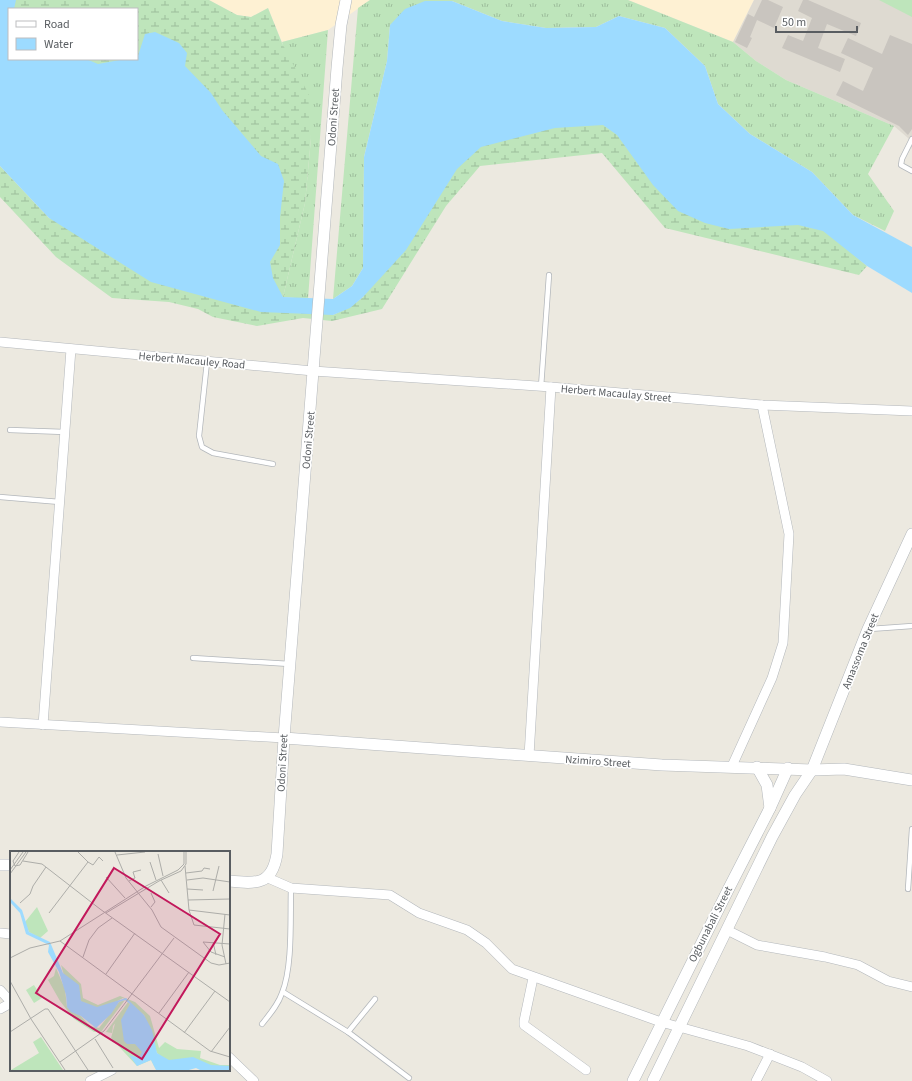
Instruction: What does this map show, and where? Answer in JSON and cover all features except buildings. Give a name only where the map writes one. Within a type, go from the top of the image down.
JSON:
[{"type":"street","name":"Odoni Street","points":[[268,878],[275,867],[277,854],[290,664],[317,372],[317,323],[319,295],[341,25],[346,0]]},
{"type":"street","name":"Herbert Macauley Road","points":[[0,342],[317,372]]},
{"type":"street","points":[[43,725],[71,349]]},
{"type":"street","name":"Herbert Macaulay Street","points":[[317,372],[546,387],[762,405],[912,412]]},
{"type":"street","points":[[530,756],[546,387]]},
{"type":"street","points":[[732,766],[772,678],[783,643],[789,534],[762,405]]},
{"type":"street","name":"Amassoma Street","points":[[812,770],[868,629],[910,541]]},
{"type":"street","points":[[0,722],[284,738]]},
{"type":"street","name":"Nzimiro Street","points":[[284,738],[662,765],[732,766],[812,770],[844,769],[912,780]]},
{"type":"street","points":[[757,767],[767,785],[770,808]]},
{"type":"street","name":"Ogbunabali Street","points":[[633,1081],[661,1022],[770,808],[788,768]]},
{"type":"street","name":"Ogbunabali Street","points":[[653,1081],[678,1027],[782,818],[812,770]]},
{"type":"street","points":[[230,881],[258,881],[268,878],[291,888],[390,895],[419,913],[466,930],[486,943],[512,969],[533,978],[661,1022],[748,1046],[802,1067],[828,1081]]},
{"type":"street","points":[[727,930],[757,945],[825,957],[858,965],[888,980],[912,986]]},
{"type":"street","points":[[0,933],[10,934]]},
{"type":"street","points":[[533,978],[524,1025],[586,1070]]},
{"type":"street","points":[[0,990],[10,1001]]},
{"type":"street","points":[[0,1009],[10,1003]]},
{"type":"street","points":[[756,1081],[770,1054]]},
{"type":"street","points":[[230,1058],[254,1081]]},
{"type":"street","points":[[90,1081],[110,1071]]},
{"type":"lane","points":[[912,139],[902,159],[901,165],[912,171]]},
{"type":"lane","points":[[546,387],[549,275]]},
{"type":"lane","points":[[207,362],[199,436],[199,442],[202,447],[213,453],[273,464]]},
{"type":"lane","points":[[10,430],[65,432]]},
{"type":"lane","points":[[0,498],[60,502]]},
{"type":"lane","points":[[868,629],[912,626]]},
{"type":"lane","points":[[194,658],[290,664]]},
{"type":"lane","points":[[908,889],[912,829]]},
{"type":"lane","points":[[262,1024],[274,1010],[283,992],[288,966],[291,888]]},
{"type":"lane","points":[[283,992],[348,1032],[409,1078]]},
{"type":"lane","points":[[348,1032],[375,998]]},
{"type":"shaded area","points":[[209,0],[370,0],[328,30],[282,42],[268,8],[251,17],[237,15]]},
{"type":"shaded area","points":[[628,0],[754,0],[733,42]]},
{"type":"shaded area","points":[[754,0],[912,0],[912,149],[908,138],[894,126],[786,80],[756,61],[733,42]]},
{"type":"green space","points":[[0,0],[209,0],[237,15],[251,17],[268,8],[282,43],[308,93],[311,138],[305,203],[283,297],[0,123]]},
{"type":"green space","points":[[370,0],[628,0],[733,42],[756,61],[786,80],[894,126],[868,174],[894,211],[885,231],[853,215],[812,172],[750,134],[718,104],[705,66],[665,28],[619,16],[596,27],[546,28],[502,21],[452,1],[390,25],[387,61],[364,157],[363,268],[352,286],[333,299],[358,8]]},
{"type":"green space","points":[[879,0],[912,0],[912,17]]},
{"type":"green space","points":[[328,30],[308,299],[283,297],[305,203],[311,138],[282,42]]},
{"type":"green space","points":[[486,75],[786,197],[867,266],[859,275],[665,228],[602,153],[480,166],[446,206],[382,309],[332,321],[303,318],[257,326],[213,317],[198,309],[169,302],[112,298],[56,257],[0,197],[0,166],[49,218],[333,315],[350,307],[363,297]]},
{"type":"water","points":[[0,0],[16,0],[14,8],[8,8],[8,60],[88,60],[98,64],[120,60],[138,60],[145,34],[155,32],[179,43],[187,53],[185,66],[211,93],[222,110],[261,156],[278,164],[284,181],[280,217],[280,245],[270,262],[273,278],[283,297],[333,299],[352,286],[363,268],[364,157],[387,61],[390,25],[405,9],[425,1],[452,1],[502,21],[546,28],[596,27],[619,16],[665,28],[705,66],[718,104],[750,134],[812,172],[853,215],[912,247],[912,293],[867,266],[823,231],[798,225],[729,229],[705,223],[678,211],[653,185],[617,135],[603,125],[555,128],[481,147],[457,169],[406,250],[363,297],[350,308],[333,315],[261,312],[151,282],[49,218],[0,166]]}]
